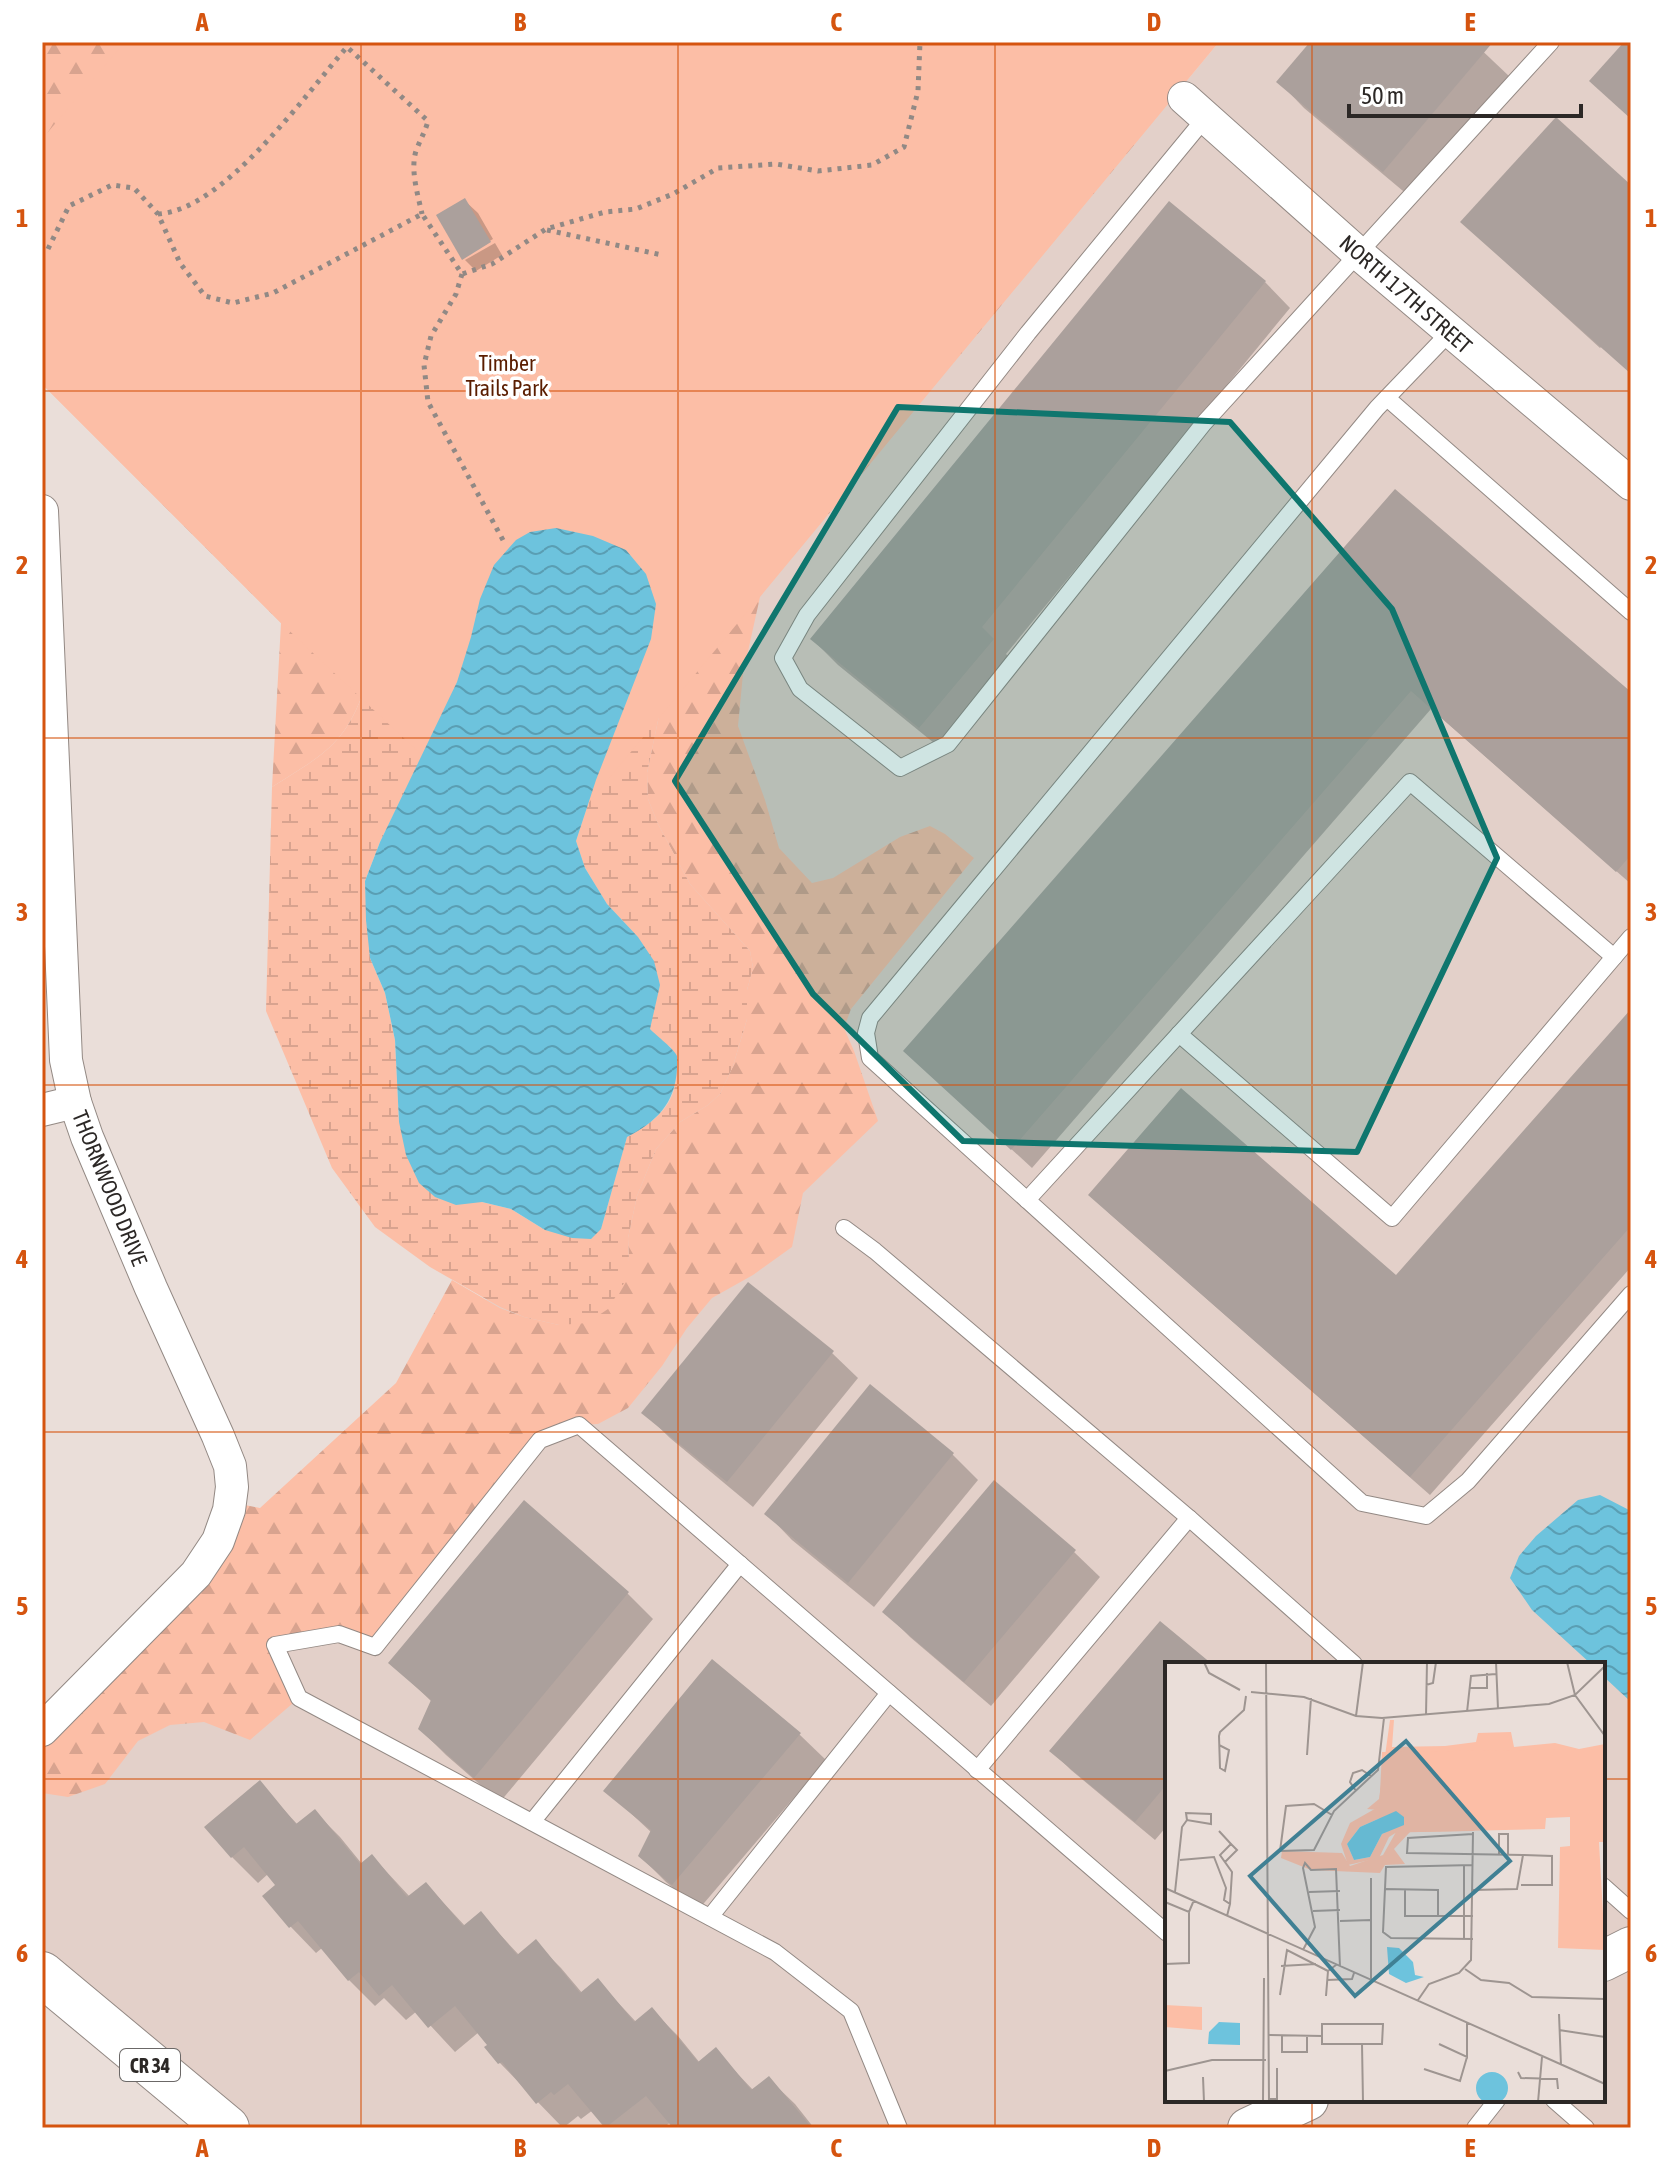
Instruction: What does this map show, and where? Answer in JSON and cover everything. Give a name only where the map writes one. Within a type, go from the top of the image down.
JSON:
[{"type":"main road","name":"CR 34","points":[[58,1988],[200,2128]]},
{"type":"main road","name":"CR 34","points":[[58,1988],[227,2128]]},
{"type":"street","name":"NORTH 17TH STREET","points":[[1195,108],[1359,254],[1631,484]]},
{"type":"street","name":"THORNWOOD DRIVE","points":[[42,511],[47,750],[66,1060],[87,1137],[218,1436],[230,1466],[232,1487],[229,1510],[218,1541],[196,1574],[42,1730]]},
{"type":"street","points":[[42,1110],[75,1102]]},
{"type":"street","points":[[1605,1960],[1631,1947]]},
{"type":"street","points":[[1248,2128],[1298,2112]]},
{"type":"lane","points":[[1195,108],[1028,333],[807,615],[783,658],[800,689],[900,768],[948,744],[1204,423],[1550,43]]},
{"type":"lane","points":[[1450,332],[1387,398],[870,1018],[866,1033],[870,1058],[1362,1503],[1426,1516],[1468,1481],[1631,1294]]},
{"type":"lane","points":[[1387,398],[1631,612]]},
{"type":"lane","points":[[1027,1200],[1410,782],[1614,957]]},
{"type":"lane","points":[[1179,1034],[1392,1218],[1631,937]]},
{"type":"lane","points":[[844,1228],[1189,1518],[1352,1662]]},
{"type":"lane","points":[[899,2128],[851,2011],[775,1952],[299,1698],[275,1645],[339,1634],[375,1647],[540,1440],[579,1425],[1165,1931]]},
{"type":"lane","points":[[977,1770],[1189,1518]]},
{"type":"lane","points":[[532,1822],[740,1564]]},
{"type":"lane","points":[[710,1917],[889,1693]]},
{"type":"lane","points":[[1605,1888],[1631,1911]]},
{"type":"lane","points":[[1475,2128],[1495,2102]]},
{"type":"lane","points":[[1556,2102],[1586,2128]]},
{"type":"path","points":[[462,274],[492,264],[546,229],[605,212],[636,209],[673,194],[718,168],[776,164],[818,171],[872,165],[904,147],[918,91],[920,42]]},
{"type":"path","points":[[158,214],[184,207],[230,178],[251,160],[347,47],[428,121],[415,153],[415,181],[422,214],[462,274]]},
{"type":"path","points":[[48,249],[69,206],[112,185],[134,188],[158,214],[180,263],[205,296],[233,303],[273,293],[422,214]]},
{"type":"path","points":[[546,229],[662,255]]},
{"type":"path","points":[[462,274],[456,294],[431,336],[424,365],[428,402],[504,542]]},
{"type":"highlighted area","points":[[898,407],[1230,422],[1392,609],[1497,858],[1357,1152],[963,1141],[813,994],[675,781]]},
{"type":"shaded area","points":[[1219,42],[1631,42],[1631,1936],[1605,1949],[1605,1662],[1165,1662],[1165,2102],[1281,2102],[1226,2128],[253,2128],[42,1951],[42,1773],[579,1201],[538,864]]},
{"type":"shaded area","points":[[1631,1953],[1631,2128],[1267,2128],[1322,2102],[1605,2102],[1605,1966]]},
{"type":"green space","points":[[46,42],[207,42],[42,201],[42,47]]},
{"type":"green space","name":"Timber Trails Park","points":[[125,42],[1219,42],[538,864],[281,623],[42,384],[42,139]]},
{"type":"green space","name":"Timber Trails Park","points":[[1178,92],[760,597],[743,674],[738,726],[779,848],[812,883],[833,878],[900,837],[930,826],[974,858],[851,1009],[844,1028],[878,1121],[803,1193],[792,1247],[753,1275],[712,1298],[628,1408],[598,1424],[579,1425],[540,1440],[375,1647],[339,1634],[276,1644],[299,1698],[250,1740],[204,1722],[170,1725],[138,1741],[105,1784],[68,1797],[42,1793],[42,1730],[196,1574],[230,1502],[260,1508],[396,1383],[452,1280],[500,1308],[559,1325],[629,1260],[628,1238],[637,1196],[656,1149],[680,1122],[720,1094],[733,1066],[747,1019],[747,990],[753,968],[750,951],[690,884],[648,799],[647,773],[660,711],[364,690],[357,709],[339,737],[317,758],[272,787],[281,623],[42,384],[42,254]]},
{"type":"green space","points":[[364,690],[660,711],[647,773],[648,799],[690,884],[750,951],[753,968],[747,990],[747,1019],[733,1066],[720,1094],[680,1122],[656,1149],[637,1196],[628,1238],[629,1260],[624,1283],[608,1309],[587,1323],[559,1325],[524,1317],[500,1307],[430,1267],[375,1227],[332,1168],[266,1011],[272,787],[328,748],[357,709]],"holes":[[[432,736],[596,780],[576,841],[585,868],[607,904],[638,937],[653,1012],[650,1029],[671,1047],[676,1082],[663,1110],[650,1123],[627,1137],[601,1229],[545,1230],[511,1209],[482,1202],[399,1122],[395,1040],[385,993],[370,958],[365,881],[380,842]]]},
{"type":"water","points":[[556,528],[593,536],[626,550],[646,574],[656,604],[651,639],[596,780],[576,841],[585,868],[607,904],[638,937],[654,961],[660,985],[650,1029],[675,1053],[677,1069],[668,1102],[647,1125],[627,1137],[601,1229],[591,1239],[572,1238],[545,1230],[511,1209],[482,1202],[456,1205],[435,1197],[419,1183],[406,1155],[399,1122],[395,1040],[385,993],[370,958],[366,920],[365,881],[380,842],[457,682],[480,599],[494,565],[516,540],[530,532]]},
{"type":"water","points":[[1600,1495],[1631,1511],[1631,1702],[1605,1678],[1605,1662],[1589,1662],[1532,1610],[1510,1578],[1519,1556],[1536,1536],[1578,1500]]},
{"type":"building","points":[[1310,42],[1493,42],[1383,172],[1276,82]]},
{"type":"building","points":[[1624,42],[1631,42],[1631,119],[1589,81]]},
{"type":"building","points":[[1556,117],[1631,185],[1631,374],[1460,222]]},
{"type":"building","points":[[465,198],[491,242],[462,260],[436,215]]},
{"type":"building","points":[[1169,201],[1266,281],[982,627],[994,639],[919,728],[810,639]]},
{"type":"building","points":[[1395,489],[1631,692],[1631,855],[1616,872],[1411,691],[1011,1150],[903,1051]]},
{"type":"building","points":[[1631,1009],[1631,1226],[1410,1477],[1088,1195],[1181,1088],[1396,1275]]},
{"type":"building","points":[[748,1282],[834,1351],[727,1482],[641,1413]]},
{"type":"building","points":[[870,1384],[954,1453],[848,1583],[764,1514]]},
{"type":"building","points":[[994,1480],[1076,1550],[964,1682],[882,1612]]},
{"type":"building","points":[[524,1500],[629,1592],[474,1778],[418,1729],[431,1700],[388,1663]]},
{"type":"building","points":[[1160,1621],[1210,1662],[1165,1662],[1165,1786],[1135,1822],[1049,1751]]},
{"type":"building","points":[[712,1659],[801,1733],[672,1885],[638,1856],[651,1830],[603,1791]]},
{"type":"building","points":[[260,1780],[296,1824],[315,1809],[360,1864],[372,1854],[407,1897],[426,1882],[463,1926],[481,1911],[517,1955],[536,1939],[580,1993],[598,1978],[634,2022],[652,2007],[698,2062],[716,2047],[751,2090],[769,2076],[812,2128],[673,2128],[646,2096],[605,2128],[568,2084],[536,2104],[502,2062],[498,2064],[484,2047],[487,2045],[455,2006],[428,2028],[392,1985],[379,1996],[359,1972],[348,1981],[298,1921],[289,1928],[262,1896],[275,1885],[244,1847],[231,1858],[204,1827]]}]
